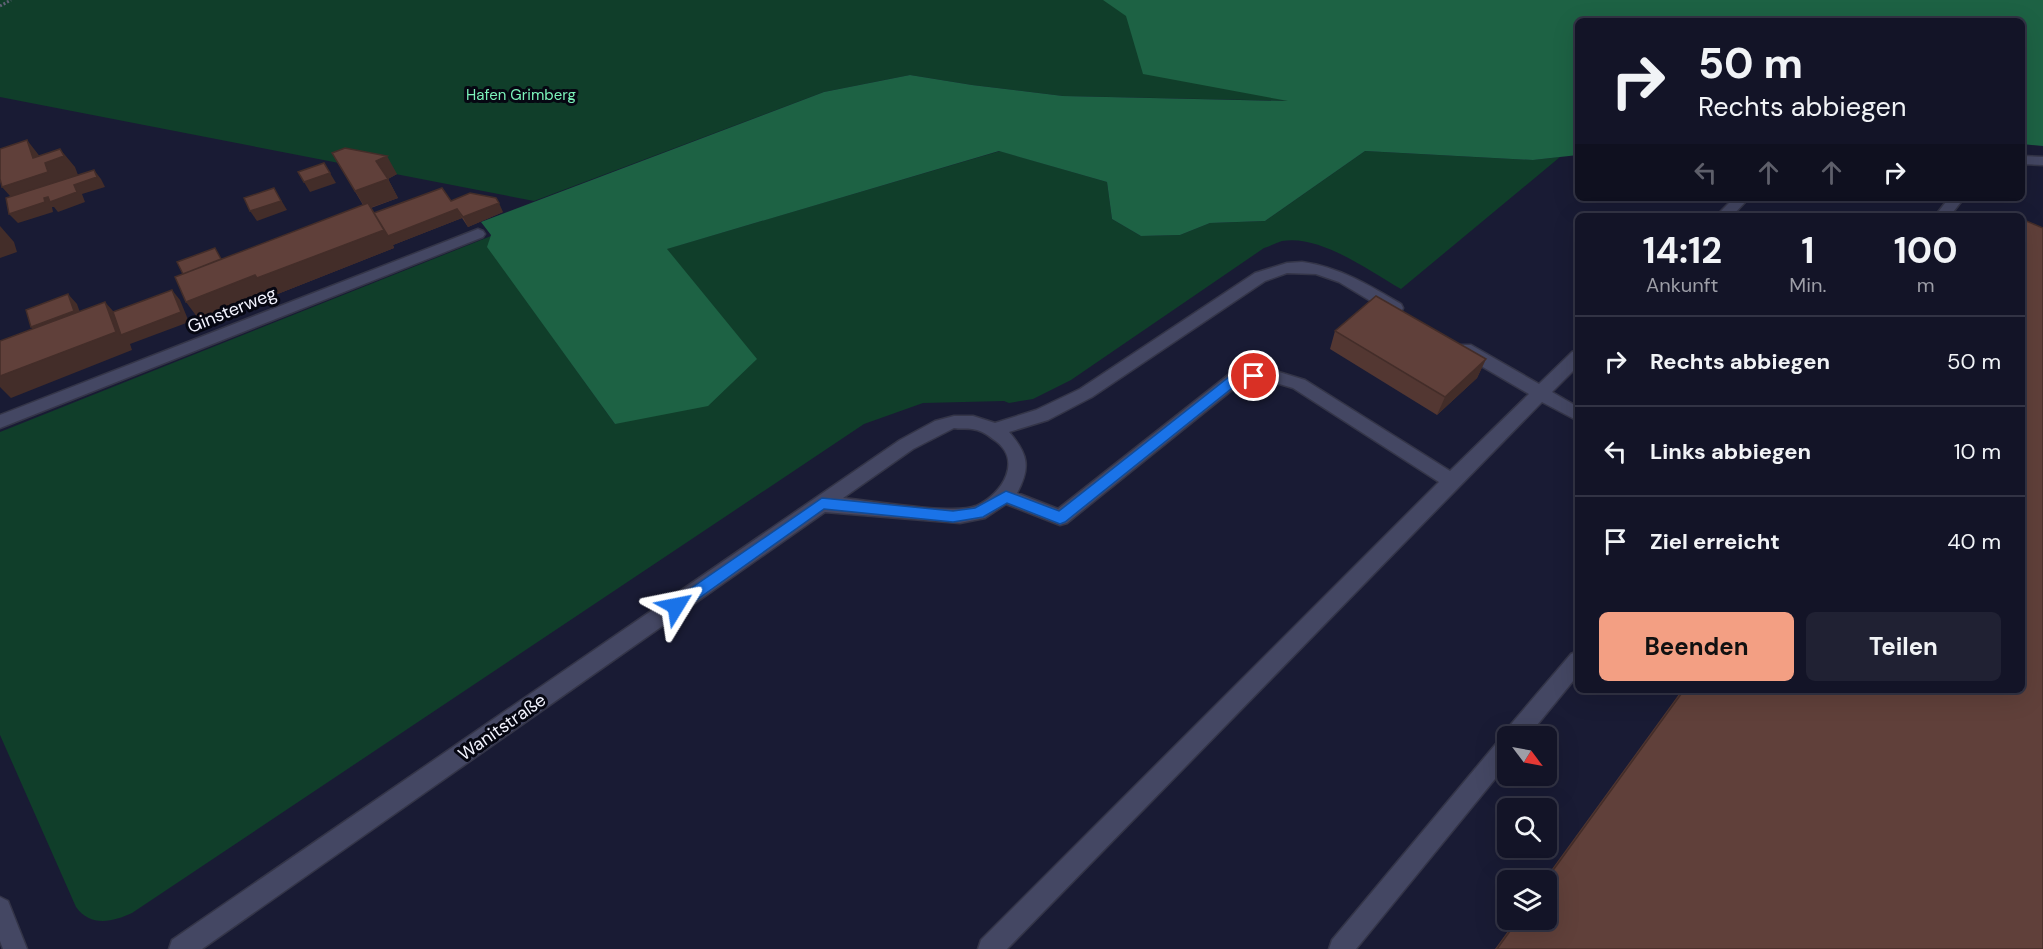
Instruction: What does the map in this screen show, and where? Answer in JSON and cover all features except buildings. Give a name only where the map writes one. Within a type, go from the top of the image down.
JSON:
[{"type":"street","points":[[2025,160],[2043,161]]},
{"type":"street","points":[[1726,213],[1739,201]]},
{"type":"street","points":[[1944,213],[1954,201]]},
{"type":"street","name":"Ginsterweg","points":[[0,422],[477,234]]},
{"type":"street","points":[[993,430],[1042,415],[1086,393],[1260,277],[1288,268],[1319,270],[1346,279],[1406,315]]},
{"type":"street","points":[[1453,342],[1575,413]]},
{"type":"street","points":[[990,949],[1451,481],[1575,359]]},
{"type":"street","points":[[822,504],[953,517],[978,513],[1006,496],[1060,518],[1238,376],[1269,375],[1299,384],[1451,481]]},
{"type":"street","name":"Wanitstraße","points":[[181,949],[928,431],[953,422],[972,423],[993,430],[1012,443],[1019,459],[1018,478],[1006,496]]},
{"type":"street","points":[[1523,726],[1575,664]]},
{"type":"street","points":[[1341,949],[1497,759]]},
{"type":"street","points":[[0,909],[15,949]]},
{"type":"path","points":[[0,6],[11,0]]},
{"type":"green space","name":"Hafen Grimberg","points":[[0,0],[2043,0],[2025,18],[1575,18],[1575,22],[1274,98],[1293,101],[1063,96],[910,75],[824,92],[534,201],[0,97]]},
{"type":"green space","points":[[1103,0],[2043,0],[2043,146],[2025,144],[2025,18],[1575,18],[1575,155],[1533,160],[1365,151],[1265,221],[1210,223],[1180,235],[1141,236],[1112,219],[1107,182],[999,151],[667,249],[757,359],[708,406],[615,424],[487,247],[491,235],[481,222],[824,92],[910,75],[1063,96],[1288,101],[1143,74],[1126,16]]},
{"type":"green space","points":[[1000,151],[1107,182],[1112,219],[1141,236],[1180,235],[1210,223],[1265,221],[1365,151],[1533,160],[1560,157],[1401,289],[1328,248],[1297,240],[1282,241],[1264,248],[1071,380],[1033,399],[1009,403],[1004,401],[923,403],[864,424],[132,913],[117,919],[102,921],[88,918],[76,907],[0,735],[0,432],[491,236],[488,247],[615,424],[666,249]]},
{"type":"route","points":[[676,606],[822,504],[953,517],[978,513],[1006,496],[1060,518],[1238,376],[1254,376]]}]
